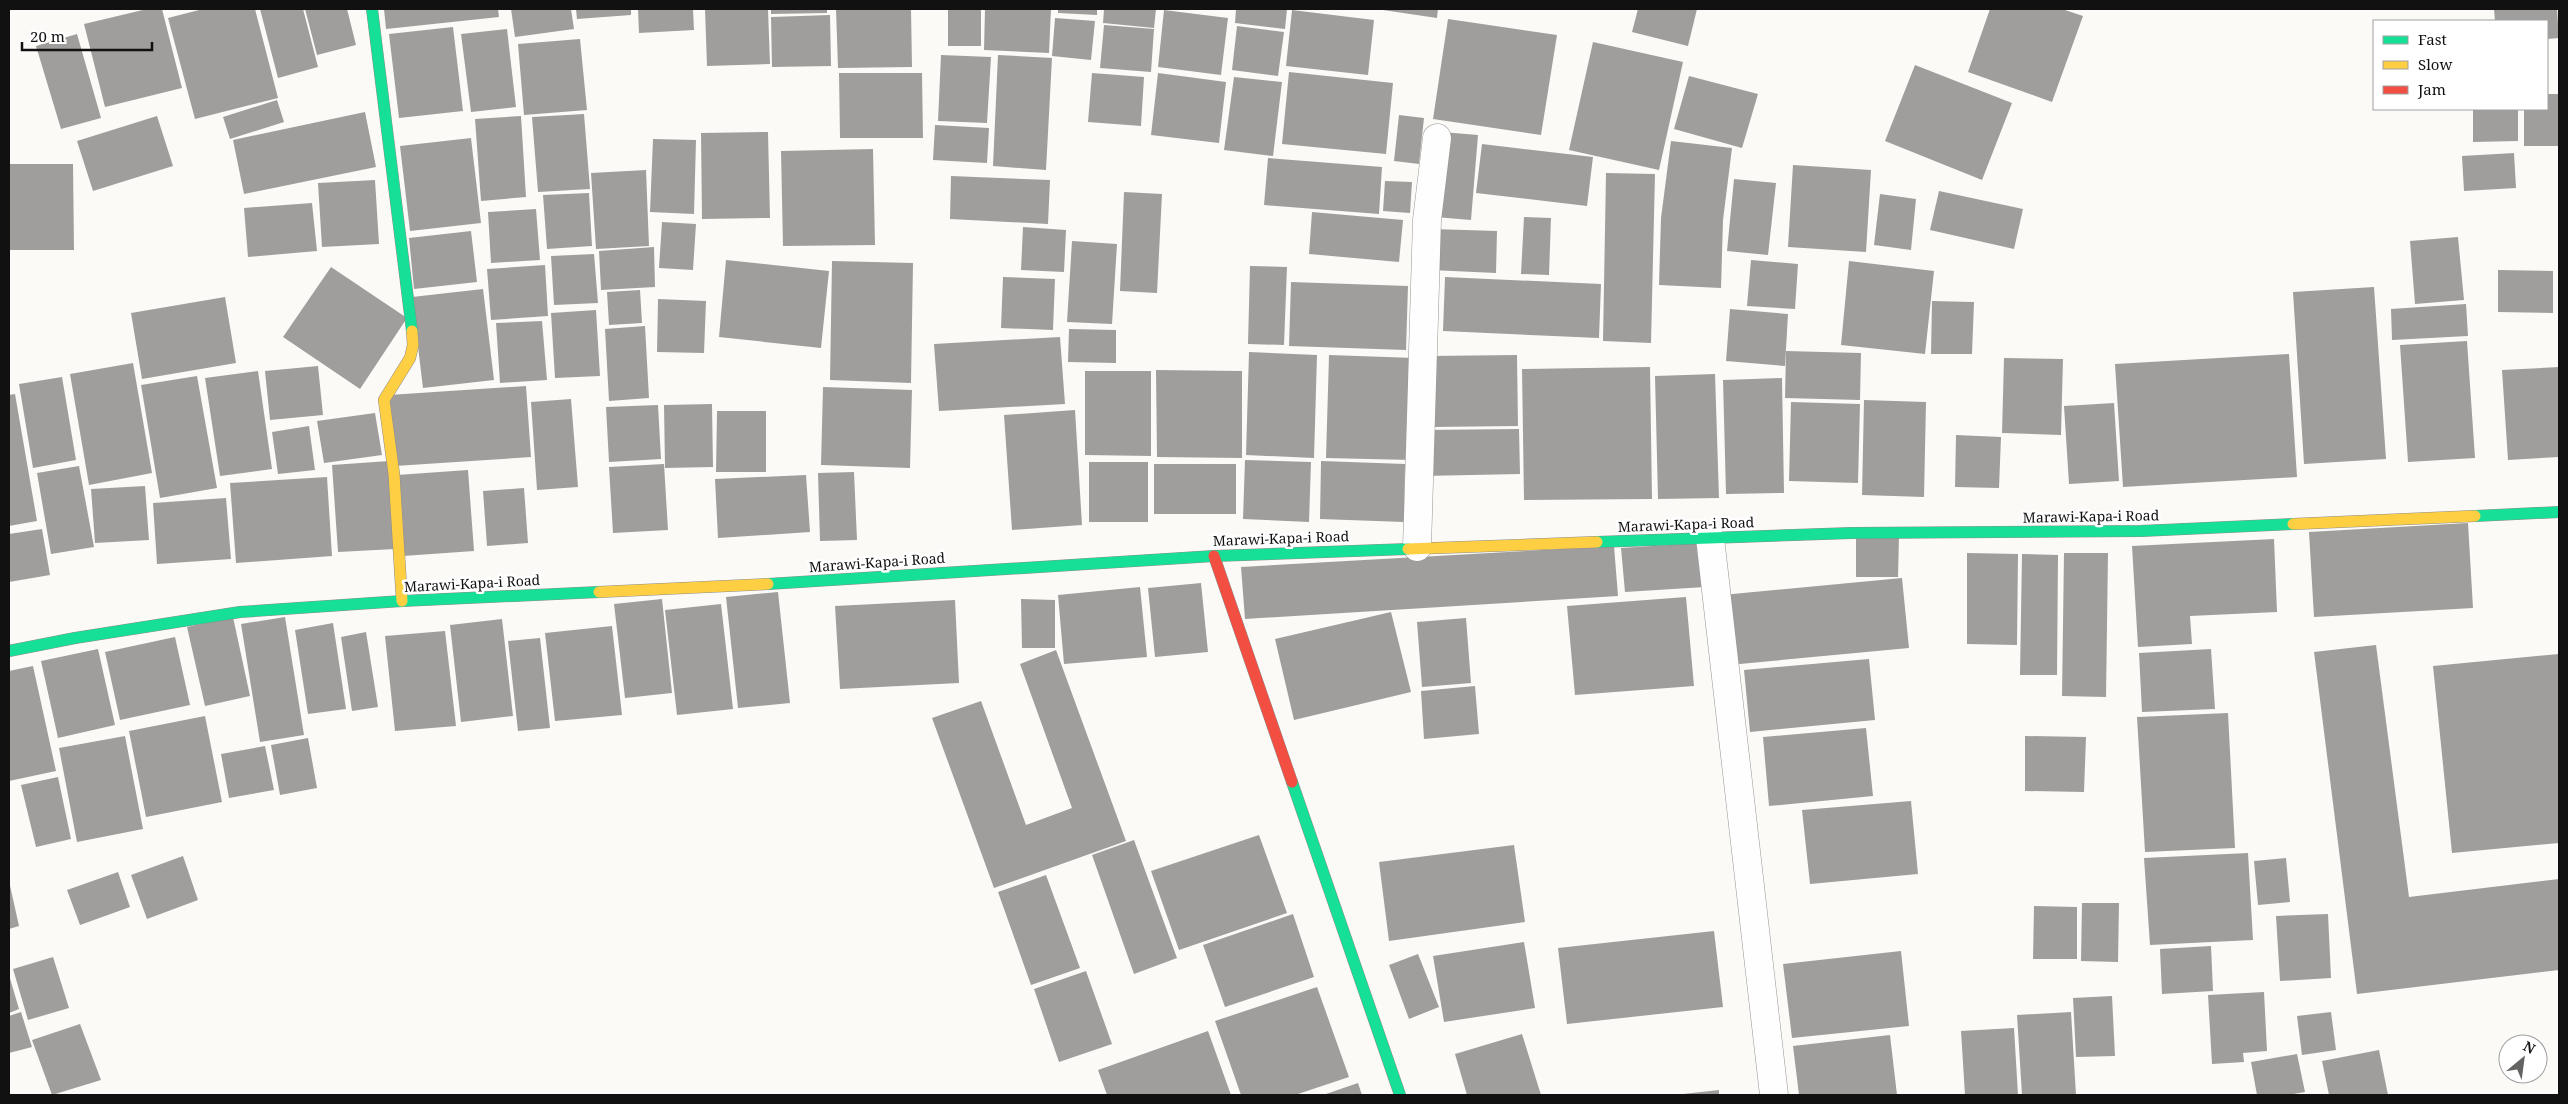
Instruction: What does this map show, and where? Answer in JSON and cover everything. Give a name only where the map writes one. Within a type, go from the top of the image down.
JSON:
[{"type":"main road","points":[[372,9],[409,295],[413,345],[410,358],[384,400],[394,474],[402,602]]},
{"type":"main road","name":"Marawi-Kapa-i Road","points":[[9,651],[75,638],[240,612],[805,582],[1214,556],[1417,547],[1852,533],[2141,531],[2559,512]]},
{"type":"main road","points":[[1214,556],[1400,1095]]},
{"type":"street","points":[[1417,547],[1427,220],[1438,138]]},
{"type":"street","points":[[1710,538],[1774,1095]]},
{"type":"building","points":[[147,9],[162,9],[182,88],[105,107],[84,24]]},
{"type":"building","points":[[203,9],[255,9],[278,98],[195,119],[168,18]]},
{"type":"building","points":[[260,9],[303,9],[318,67],[278,78]]},
{"type":"building","points":[[305,9],[347,9],[356,45],[317,55]]},
{"type":"building","points":[[384,9],[498,9],[499,17],[386,29]]},
{"type":"building","points":[[511,9],[571,9],[574,29],[515,37]]},
{"type":"building","points":[[576,9],[631,9],[631,15],[577,19]]},
{"type":"building","points":[[638,9],[693,9],[694,30],[639,33]]},
{"type":"building","points":[[705,9],[768,9],[770,64],[707,66]]},
{"type":"building","points":[[771,9],[827,9],[827,13],[771,14]]},
{"type":"building","points":[[836,9],[911,9],[912,67],[838,68]]},
{"type":"building","points":[[948,9],[981,9],[981,46],[948,46]]},
{"type":"building","points":[[985,9],[1051,9],[1049,53],[984,50]]},
{"type":"building","points":[[1058,9],[1097,9],[1097,15],[1058,13]]},
{"type":"building","points":[[1104,9],[1156,9],[1154,28],[1103,23]]},
{"type":"building","points":[[1236,9],[1287,9],[1285,29],[1235,23]]},
{"type":"building","points":[[1376,9],[1438,9],[1437,18]]},
{"type":"building","points":[[1638,9],[1697,9],[1688,46],[1632,32]]},
{"type":"building","points":[[1990,9],[2062,9],[2083,16],[2052,102],[1968,72]]},
{"type":"building","points":[[2494,9],[2557,9],[2559,38],[2548,39],[2548,20],[2495,20]]},
{"type":"building","points":[[1164,10],[1228,18],[1221,75],[1158,67]]},
{"type":"building","points":[[1292,10],[1374,20],[1368,75],[1286,66]]},
{"type":"building","points":[[830,15],[831,66],[772,67],[771,17]]},
{"type":"building","points":[[1055,18],[1095,21],[1091,60],[1052,56]]},
{"type":"building","points":[[1448,19],[1557,35],[1541,135],[1433,119]]},
{"type":"building","points":[[1104,25],[1154,29],[1151,72],[1100,68]]},
{"type":"building","points":[[1237,26],[1284,32],[1278,76],[1232,70]]},
{"type":"building","points":[[453,27],[463,111],[399,118],[389,34]]},
{"type":"building","points":[[507,29],[516,107],[471,112],[461,34]]},
{"type":"building","points":[[77,34],[101,118],[61,129],[36,46]]},
{"type":"building","points":[[580,39],[587,110],[524,115],[518,44]]},
{"type":"building","points":[[1593,42],[1683,62],[1659,170],[1569,150]]},
{"type":"building","points":[[941,55],[991,57],[987,123],[938,121]]},
{"type":"building","points":[[998,55],[1052,58],[1046,170],[993,166]]},
{"type":"building","points":[[1915,65],[2012,103],[1982,180],[1885,141]]},
{"type":"building","points":[[1289,72],[1393,83],[1386,154],[1282,144]]},
{"type":"building","points":[[839,73],[922,73],[923,138],[840,138]]},
{"type":"building","points":[[1092,73],[1144,77],[1141,126],[1088,122]]},
{"type":"building","points":[[1158,73],[1226,82],[1219,143],[1151,135]]},
{"type":"building","points":[[1689,76],[1758,94],[1742,148],[1674,129]]},
{"type":"building","points":[[1234,77],[1282,82],[1273,156],[1224,150]]},
{"type":"building","points":[[2548,94],[2559,94],[2559,146],[2524,146],[2524,110],[2548,110]]},
{"type":"building","points":[[277,100],[284,122],[230,139],[223,117]]},
{"type":"building","points":[[2473,110],[2518,110],[2518,141],[2473,142]]},
{"type":"building","points":[[365,112],[376,167],[244,194],[233,140]]},
{"type":"building","points":[[584,114],[590,189],[538,192],[532,117]]},
{"type":"building","points":[[1399,115],[1424,118],[1419,164],[1394,161]]},
{"type":"building","points":[[157,116],[173,166],[93,191],[77,141]]},
{"type":"building","points":[[521,116],[526,197],[481,201],[475,119]]},
{"type":"building","points":[[935,125],[989,128],[987,163],[933,160]]},
{"type":"building","points":[[768,132],[770,218],[702,219],[701,133]]},
{"type":"building","points":[[1442,132],[1478,135],[1471,220],[1435,217]]},
{"type":"building","points":[[471,138],[481,223],[410,231],[400,146]]},
{"type":"building","points":[[653,139],[696,140],[694,214],[650,212]]},
{"type":"building","points":[[1671,141],[1732,148],[1723,220],[1721,288],[1659,285],[1661,218]]},
{"type":"building","points":[[1482,144],[1593,157],[1587,206],[1476,193]]},
{"type":"building","points":[[873,149],[875,245],[783,246],[781,151]]},
{"type":"building","points":[[2514,153],[2516,188],[2464,191],[2462,156]]},
{"type":"building","points":[[1268,158],[1382,167],[1379,214],[1264,205]]},
{"type":"building","points":[[9,164],[73,164],[74,250],[9,250]]},
{"type":"building","points":[[1793,165],[1871,170],[1866,252],[1788,247]]},
{"type":"building","points":[[646,170],[649,246],[596,249],[591,173]]},
{"type":"building","points":[[1606,173],[1655,174],[1651,343],[1603,341]]},
{"type":"building","points":[[951,176],[1050,180],[1048,224],[950,219]]},
{"type":"building","points":[[1734,179],[1776,183],[1768,255],[1727,251]]},
{"type":"building","points":[[375,180],[379,244],[322,247],[318,183]]},
{"type":"building","points":[[1385,181],[1412,182],[1410,213],[1383,211]]},
{"type":"building","points":[[1939,191],[2023,209],[2014,249],[1930,230]]},
{"type":"building","points":[[1124,192],[1162,194],[1157,293],[1120,291]]},
{"type":"building","points":[[589,193],[592,246],[547,249],[543,195]]},
{"type":"building","points":[[1880,194],[1916,199],[1911,250],[1874,245]]},
{"type":"building","points":[[312,203],[317,251],[248,257],[244,208]]},
{"type":"building","points":[[536,209],[540,260],[491,263],[488,212]]},
{"type":"building","points":[[1312,212],[1403,220],[1399,262],[1309,254]]},
{"type":"building","points":[[1524,217],[1551,218],[1549,275],[1521,274]]},
{"type":"building","points":[[662,222],[696,224],[693,270],[659,268]]},
{"type":"building","points":[[1023,227],[1066,230],[1064,272],[1021,270]]},
{"type":"building","points":[[1432,229],[1497,231],[1496,273],[1430,270]]},
{"type":"building","points":[[471,231],[477,282],[414,289],[409,238]]},
{"type":"building","points":[[2458,237],[2464,300],[2415,304],[2410,241]]},
{"type":"building","points":[[1072,241],[1117,244],[1112,324],[1067,322]]},
{"type":"building","points":[[654,247],[655,287],[601,290],[599,251]]},
{"type":"building","points":[[594,254],[598,303],[554,305],[551,256]]},
{"type":"building","points":[[726,260],[829,271],[821,348],[719,337]]},
{"type":"building","points":[[1751,260],[1798,264],[1795,309],[1747,306]]},
{"type":"building","points":[[832,261],[913,263],[911,383],[830,380]]},
{"type":"building","points":[[1849,261],[1934,271],[1925,354],[1841,345]]},
{"type":"building","points":[[545,265],[548,316],[491,320],[487,269]]},
{"type":"building","points":[[1250,266],[1287,267],[1284,345],[1248,344]]},
{"type":"building","points":[[331,267],[407,318],[360,389],[283,337]]},
{"type":"building","points":[[2498,270],[2553,271],[2553,313],[2498,312]]},
{"type":"building","points":[[1003,277],[1055,279],[1053,330],[1001,328]]},
{"type":"building","points":[[1445,277],[1601,284],[1599,338],[1443,331]]},
{"type":"building","points":[[1291,282],[1408,286],[1406,350],[1289,346]]},
{"type":"building","points":[[2374,287],[2386,459],[2304,464],[2293,292]]},
{"type":"building","points":[[483,289],[494,380],[423,388],[412,297]]},
{"type":"building","points":[[640,290],[642,323],[609,325],[607,292]]},
{"type":"building","points":[[225,297],[236,363],[142,379],[131,313]]},
{"type":"building","points":[[658,299],[706,301],[704,353],[657,352]]},
{"type":"building","points":[[1932,301],[1974,302],[1972,354],[1931,354]]},
{"type":"building","points":[[2466,304],[2468,336],[2392,340],[2391,309]]},
{"type":"building","points":[[1730,309],[1788,314],[1785,366],[1726,361]]},
{"type":"building","points":[[596,310],[600,376],[555,378],[551,313]]},
{"type":"building","points":[[542,321],[547,380],[500,383],[496,323]]},
{"type":"building","points":[[645,326],[649,398],[609,401],[605,329]]},
{"type":"building","points":[[1069,329],[1116,330],[1116,363],[1068,362]]},
{"type":"building","points":[[1060,337],[1065,404],[939,411],[934,344]]},
{"type":"building","points":[[2467,341],[2475,458],[2408,462],[2400,345]]},
{"type":"building","points":[[1786,351],[1861,353],[1860,400],[1785,398]]},
{"type":"building","points":[[1249,352],[1317,355],[1314,458],[1246,455]]},
{"type":"building","points":[[2289,354],[2297,477],[2123,487],[2115,364]]},
{"type":"building","points":[[1329,355],[1415,358],[1412,460],[1326,458]]},
{"type":"building","points":[[1517,355],[1518,426],[1432,427],[1430,356]]},
{"type":"building","points":[[2004,358],[2063,359],[2061,435],[2002,433]]},
{"type":"building","points":[[133,363],[152,473],[89,485],[70,374]]},
{"type":"building","points":[[318,366],[323,415],[270,420],[265,371]]},
{"type":"building","points":[[1650,367],[1652,499],[1524,500],[1522,369]]},
{"type":"building","points":[[2559,367],[2559,457],[2508,460],[2502,370]]},
{"type":"building","points":[[1156,370],[1242,371],[1242,458],[1157,457]]},
{"type":"building","points":[[258,371],[272,469],[220,476],[205,378]]},
{"type":"building","points":[[1085,371],[1151,371],[1151,456],[1085,455]]},
{"type":"building","points":[[1715,374],[1719,498],[1658,499],[1655,376]]},
{"type":"building","points":[[197,376],[217,488],[160,498],[141,385]]},
{"type":"building","points":[[62,377],[76,460],[33,468],[19,384]]},
{"type":"building","points":[[1782,378],[1784,493],[1726,494],[1723,380]]},
{"type":"building","points":[[526,386],[531,457],[395,466],[389,395]]},
{"type":"building","points":[[823,387],[912,390],[910,468],[821,465]]},
{"type":"building","points":[[15,394],[37,521],[9,526],[9,395]]},
{"type":"building","points":[[571,399],[578,487],[537,490],[531,402]]},
{"type":"building","points":[[1864,400],[1926,402],[1924,497],[1862,495]]},
{"type":"building","points":[[1791,402],[1860,404],[1858,483],[1789,481]]},
{"type":"building","points":[[2114,403],[2119,481],[2069,484],[2064,406]]},
{"type":"building","points":[[712,404],[713,467],[665,468],[664,405]]},
{"type":"building","points":[[658,405],[661,459],[609,462],[606,407]]},
{"type":"building","points":[[1075,410],[1082,525],[1012,530],[1004,415]]},
{"type":"building","points":[[717,411],[766,411],[766,472],[716,472]]},
{"type":"building","points":[[375,413],[382,455],[324,463],[317,421]]},
{"type":"building","points":[[309,426],[315,470],[278,474],[272,432]]},
{"type":"building","points":[[1519,429],[1520,474],[1422,476],[1421,430]]},
{"type":"building","points":[[1956,435],[2001,437],[1999,488],[1955,487]]},
{"type":"building","points":[[1245,460],[1311,462],[1309,522],[1243,519]]},
{"type":"building","points":[[389,461],[395,549],[338,552],[332,465]]},
{"type":"building","points":[[1321,461],[1405,464],[1404,522],[1320,519]]},
{"type":"building","points":[[1089,462],[1148,462],[1148,522],[1089,522]]},
{"type":"building","points":[[664,464],[668,530],[613,533],[609,467]]},
{"type":"building","points":[[1154,464],[1236,464],[1236,514],[1154,514]]},
{"type":"building","points":[[79,466],[94,547],[51,554],[37,473]]},
{"type":"building","points":[[468,470],[474,551],[403,556],[397,475]]},
{"type":"building","points":[[854,472],[857,540],[820,541],[818,473]]},
{"type":"building","points":[[806,475],[810,532],[718,538],[715,479]]},
{"type":"building","points":[[327,477],[332,556],[236,563],[230,483]]},
{"type":"building","points":[[145,486],[149,540],[95,543],[91,489]]},
{"type":"building","points":[[524,488],[528,543],[487,546],[483,491]]},
{"type":"building","points":[[226,498],[231,559],[157,564],[153,503]]},
{"type":"building","points":[[2468,523],[2473,608],[2314,617],[2309,532]]},
{"type":"building","points":[[42,529],[50,575],[9,582],[9,534]]},
{"type":"building","points":[[1856,535],[1899,536],[1898,577],[1856,577]]},
{"type":"building","points":[[2274,539],[2277,612],[2190,616],[2192,644],[2138,647],[2132,546]]},
{"type":"building","points":[[1701,543],[1705,587],[1625,592],[1621,548]]},
{"type":"building","points":[[1614,546],[1618,596],[1245,619],[1241,567]]},
{"type":"building","points":[[1967,553],[2018,554],[2017,645],[1967,644]]},
{"type":"building","points":[[2064,553],[2108,553],[2106,697],[2062,696]]},
{"type":"building","points":[[2022,554],[2058,555],[2057,675],[2020,675]]},
{"type":"building","points":[[1902,578],[1909,648],[1729,665],[1722,595]]},
{"type":"building","points":[[1201,583],[1208,652],[1155,657],[1148,588]]},
{"type":"building","points":[[1140,587],[1147,657],[1064,664],[1058,595]]},
{"type":"building","points":[[778,592],[790,703],[738,708],[726,597]]},
{"type":"building","points":[[1686,597],[1694,686],[1575,695],[1567,606]]},
{"type":"building","points":[[662,599],[672,693],[625,698],[614,604]]},
{"type":"building","points":[[1021,599],[1055,600],[1055,648],[1022,648]]},
{"type":"building","points":[[955,600],[959,683],[840,689],[835,606]]},
{"type":"building","points":[[721,604],[733,709],[677,715],[665,610]]},
{"type":"building","points":[[1391,612],[1411,692],[1294,720],[1275,639]]},
{"type":"building","points":[[233,617],[250,696],[205,706],[187,627]]},
{"type":"building","points":[[285,617],[304,735],[260,742],[241,624]]},
{"type":"building","points":[[1466,618],[1471,683],[1422,687],[1417,622]]},
{"type":"building","points":[[502,619],[513,716],[461,722],[450,625]]},
{"type":"building","points":[[333,623],[346,709],[308,714],[295,630]]},
{"type":"building","points":[[612,626],[622,715],[555,721],[545,633]]},
{"type":"building","points":[[445,631],[456,726],[395,731],[385,636]]},
{"type":"building","points":[[366,632],[378,707],[352,711],[341,637]]},
{"type":"building","points":[[175,637],[190,705],[120,720],[105,652]]},
{"type":"building","points":[[540,638],[550,728],[518,731],[508,641]]},
{"type":"building","points":[[2376,645],[2409,897],[2559,879],[2559,970],[2357,994],[2314,652]]},
{"type":"building","points":[[98,649],[115,725],[58,738],[41,661]]},
{"type":"building","points":[[2211,649],[2215,709],[2142,712],[2139,653]]},
{"type":"building","points":[[1056,650],[1126,841],[994,888],[932,718],[981,701],[1026,825],[1072,808],[1020,664]]},
{"type":"building","points":[[2559,654],[2559,843],[2452,853],[2433,666]]},
{"type":"building","points":[[1869,659],[1875,720],[1750,732],[1744,670]]},
{"type":"building","points":[[33,666],[56,771],[9,781],[9,671]]},
{"type":"building","points":[[1475,686],[1479,734],[1424,739],[1421,691]]},
{"type":"building","points":[[2228,713],[2235,848],[2145,852],[2137,717]]},
{"type":"building","points":[[205,716],[222,802],[146,817],[129,731]]},
{"type":"building","points":[[1866,728],[1873,796],[1769,806],[1763,737]]},
{"type":"building","points":[[125,736],[143,829],[77,842],[59,748]]},
{"type":"building","points":[[2025,736],[2086,737],[2084,792],[2025,791]]},
{"type":"building","points":[[308,738],[317,788],[280,795],[271,745]]},
{"type":"building","points":[[265,746],[274,790],[229,798],[221,754]]},
{"type":"building","points":[[58,777],[71,839],[36,847],[21,785]]},
{"type":"building","points":[[1911,801],[1918,874],[1810,884],[1802,810]]},
{"type":"building","points":[[1259,835],[1287,913],[1179,950],[1151,871]]},
{"type":"building","points":[[1134,840],[1177,958],[1134,974],[1092,855]]},
{"type":"building","points":[[1514,845],[1525,922],[1389,941],[1379,862]]},
{"type":"building","points":[[2248,853],[2253,940],[2150,945],[2144,858]]},
{"type":"building","points":[[183,856],[198,900],[147,919],[131,875]]},
{"type":"building","points":[[2286,858],[2290,902],[2258,905],[2254,861]]},
{"type":"building","points":[[118,872],[130,907],[80,925],[67,890]]},
{"type":"building","points":[[1046,875],[1080,968],[1031,985],[998,892]]},
{"type":"building","points":[[9,881],[19,926],[9,929]]},
{"type":"building","points":[[2082,903],[2119,903],[2118,962],[2081,961]]},
{"type":"building","points":[[2034,906],[2077,907],[2077,959],[2033,959]]},
{"type":"building","points":[[1293,914],[1314,977],[1225,1007],[1203,945]]},
{"type":"building","points":[[2328,914],[2331,978],[2280,981],[2276,916]]},
{"type":"building","points":[[1714,931],[1723,1007],[1567,1024],[1558,948]]},
{"type":"building","points":[[1524,942],[1535,1008],[1444,1022],[1433,956]]},
{"type":"building","points":[[2211,946],[2213,991],[2162,994],[2160,949]]},
{"type":"building","points":[[1901,951],[1909,1026],[1792,1038],[1783,964]]},
{"type":"building","points":[[1418,954],[1439,1007],[1409,1019],[1389,965]]},
{"type":"building","points":[[53,957],[69,1008],[28,1020],[13,969]]},
{"type":"building","points":[[1086,971],[1112,1044],[1059,1062],[1034,989]]},
{"type":"building","points":[[9,975],[19,1009],[9,1013]]},
{"type":"building","points":[[1317,987],[1349,1077],[1295,1095],[1241,1095],[1215,1021]]},
{"type":"building","points":[[2264,992],[2267,1051],[2243,1053],[2244,1062],[2212,1064],[2208,995]]},
{"type":"building","points":[[2112,996],[2115,1056],[2076,1057],[2073,998]]},
{"type":"building","points":[[21,1012],[32,1047],[9,1053],[9,1016]]},
{"type":"building","points":[[2071,1012],[2076,1095],[2022,1095],[2017,1015]]},
{"type":"building","points":[[2331,1012],[2336,1050],[2302,1055],[2297,1016]]},
{"type":"building","points":[[80,1024],[101,1080],[52,1095],[32,1040]]},
{"type":"building","points":[[2014,1028],[2018,1095],[1965,1095],[1961,1031]]},
{"type":"building","points":[[1208,1031],[1231,1095],[1107,1095],[1098,1070]]},
{"type":"building","points":[[1522,1034],[1541,1095],[1467,1095],[1455,1054]]},
{"type":"building","points":[[1890,1035],[1897,1095],[1799,1095],[1793,1046]]},
{"type":"building","points":[[2379,1050],[2388,1095],[2329,1095],[2322,1061]]},
{"type":"building","points":[[2297,1054],[2305,1092],[2288,1095],[2257,1095],[2251,1062]]},
{"type":"building","points":[[1358,1083],[1362,1095],[1323,1095]]},
{"type":"building","points":[[1719,1090],[1719,1095],[1683,1095],[1683,1094]]},
{"type":"traffic: fast","points":[[372,9],[412,331]]},
{"type":"traffic: fast","points":[[2475,516],[2559,512]]},
{"type":"traffic: fast","points":[[1597,542],[1852,533],[2141,531],[2293,524]]},
{"type":"traffic: fast","points":[[768,584],[1214,556],[1408,549]]},
{"type":"traffic: fast","points":[[9,651],[75,638],[240,612],[402,601],[599,592]]},
{"type":"traffic: fast","points":[[1292,782],[1400,1095]]},
{"type":"traffic: slow","points":[[402,601],[394,474],[384,400],[410,358],[413,345],[412,331]]},
{"type":"traffic: slow","points":[[2293,524],[2475,516]]},
{"type":"traffic: slow","points":[[1408,549],[1597,542]]},
{"type":"traffic: slow","points":[[599,592],[768,584]]},
{"type":"traffic: jam","points":[[1214,556],[1292,782]]}]
